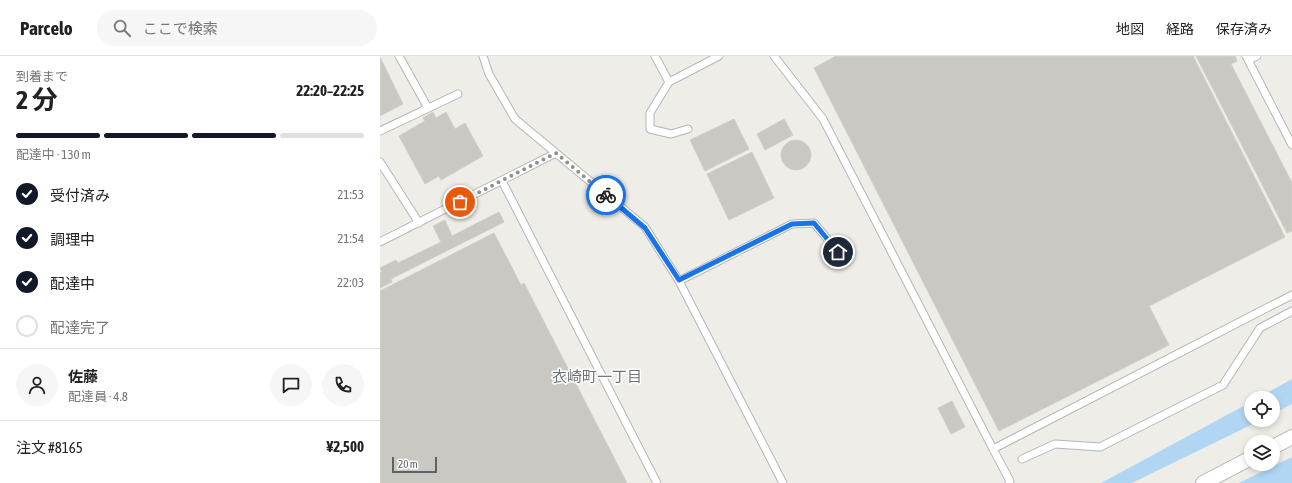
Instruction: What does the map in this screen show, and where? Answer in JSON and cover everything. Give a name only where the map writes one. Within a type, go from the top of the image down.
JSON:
[{"type":"street","points":[[1280,443],[1292,437]]},
{"type":"street","points":[[1203,483],[1244,462]]},
{"type":"lane","points":[[399,56],[428,108]]},
{"type":"lane","points":[[483,56],[489,74],[515,119],[645,228],[679,280],[783,483]]},
{"type":"lane","points":[[655,56],[669,82]]},
{"type":"lane","points":[[688,130],[671,134],[650,129],[650,113],[669,82],[719,56]]},
{"type":"lane","points":[[774,56],[823,119],[1010,481],[1009,483]]},
{"type":"lane","points":[[1256,56],[1247,58],[1292,146]]},
{"type":"lane","points":[[380,131],[458,94]]},
{"type":"lane","points":[[380,242],[556,153]]},
{"type":"lane","points":[[380,162],[419,223]]},
{"type":"lane","points":[[502,181],[657,483]]},
{"type":"lane","points":[[679,280],[792,224],[814,223],[846,261]]},
{"type":"lane","points":[[993,449],[1292,296]]},
{"type":"lane","points":[[1022,459],[1055,444],[1100,447],[1223,385],[1260,328],[1292,311]]},
{"type":"water","points":[[1292,379],[1292,404],[1280,410],[1280,391],[1271,391]]},
{"type":"water","points":[[1244,406],[1244,427],[1247,427],[1132,483],[1101,483]]},
{"type":"water","points":[[1292,457],[1292,483],[1239,483],[1263,471],[1280,471],[1280,463]]},
{"type":"building","points":[[836,56],[1193,56],[1285,237],[1149,306],[1169,345],[999,431],[814,68]]},
{"type":"building","points":[[1196,56],[1235,56],[1237,61],[1231,64],[1292,183],[1292,231],[1287,233]]},
{"type":"building","points":[[380,57],[403,104],[380,116]]},
{"type":"building","points":[[433,112],[436,118],[446,112],[455,129],[465,123],[483,156],[441,180],[439,176],[425,184],[399,136],[425,121],[423,118]]},
{"type":"building","points":[[734,119],[749,149],[705,171],[690,140]]},
{"type":"building","points":[[784,119],[793,135],[765,150],[757,134]]},
{"type":"building","points":[[796,140],[807,144],[811,155],[807,166],[796,170],[785,166],[781,155],[785,144]]},
{"type":"building","points":[[752,152],[774,198],[729,220],[707,174]]},
{"type":"building","points":[[499,212],[504,222],[391,279],[392,282],[380,288],[380,273],[382,272],[380,268],[396,260],[398,263],[441,242],[433,226],[445,220],[452,236]]},
{"type":"building","points":[[494,233],[521,285],[524,283],[627,483],[380,483],[380,291]]},
{"type":"building","points":[[952,401],[965,427],[951,434],[938,408]]},
{"type":"way so far","points":[[460,202],[556,153],[606,195]]},
{"type":"district","name":"衣崎町一丁目","points":[[597,377]]},
{"type":"route","points":[[606,195],[645,228],[679,280],[792,224],[814,223],[838,252]]}]
